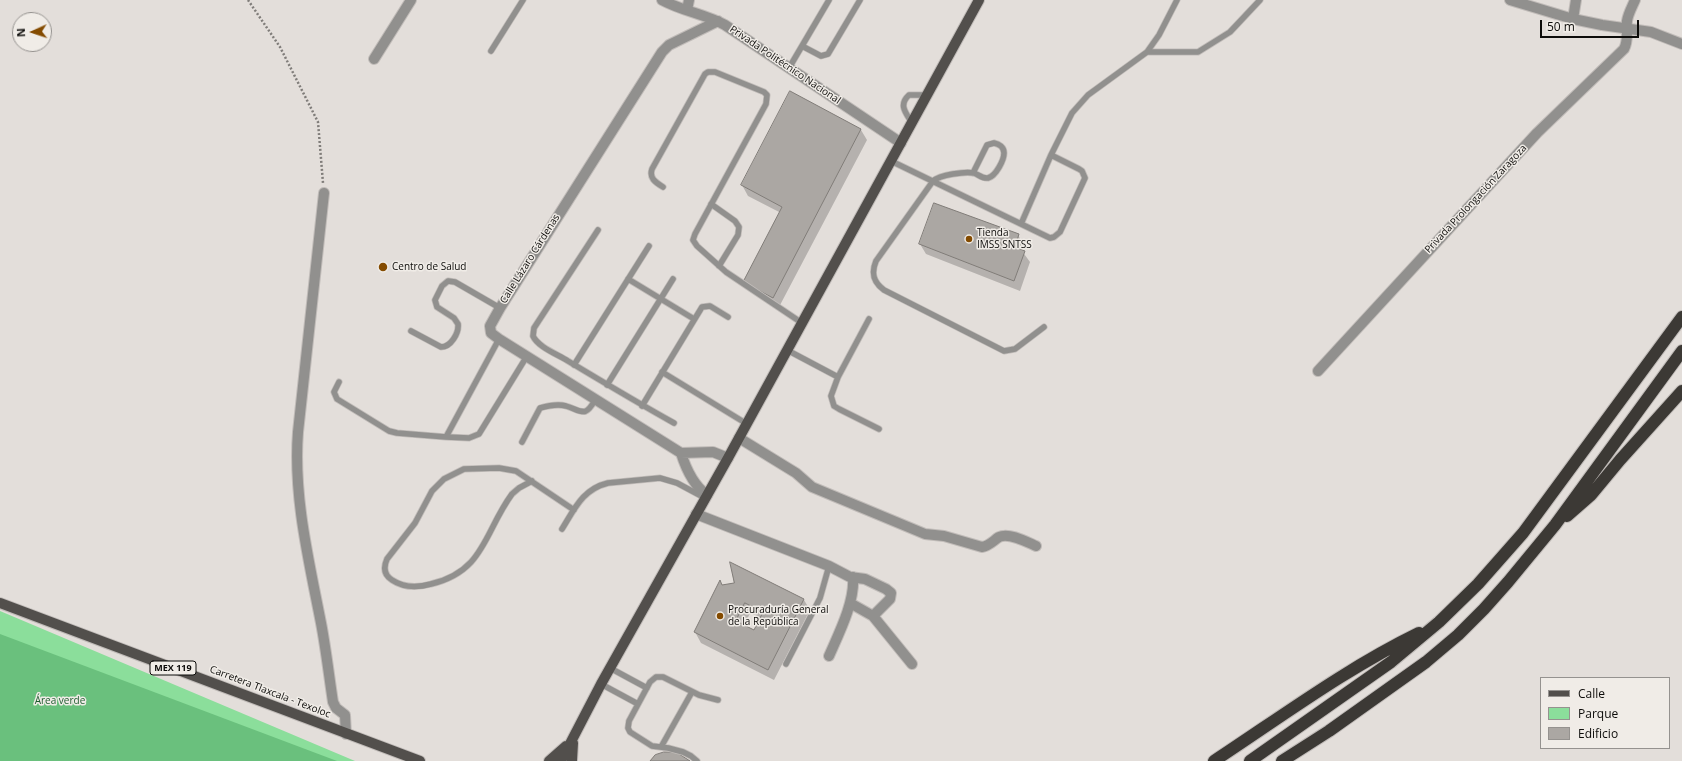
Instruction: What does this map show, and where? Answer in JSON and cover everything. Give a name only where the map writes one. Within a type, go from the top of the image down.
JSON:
[{"type":"highway","points":[[1250,761],[1391,662],[1439,622],[1478,584],[1522,533],[1682,317]]},
{"type":"highway","points":[[1282,761],[1329,731],[1426,662],[1458,635],[1508,582],[1555,525],[1682,351]]},
{"type":"highway","points":[[1555,525],[1573,512],[1591,495],[1620,460],[1682,391]]},
{"type":"highway","points":[[1214,761],[1380,654],[1439,622]]},
{"type":"highway","points":[[1297,761],[1329,731]]},
{"type":"main road","points":[[561,761],[601,684],[747,424],[979,0]]},
{"type":"main road","name":"Carretera Tlaxcala - Texoloc","points":[[0,603],[420,761]]},
{"type":"main road","points":[[549,761],[574,738]]},
{"type":"main road","points":[[572,761],[574,738]]},
{"type":"street","points":[[374,59],[411,0]]},
{"type":"street","name":"Privada Politécnico Nacional","points":[[662,0],[718,21],[901,143]]},
{"type":"street","points":[[687,10],[689,0]]},
{"type":"street","points":[[1510,0],[1573,19],[1651,32],[1682,44]]},
{"type":"street","points":[[1573,19],[1576,0]]},
{"type":"street","name":"Privada Prolongación Zaragoza","points":[[1318,371],[1537,133],[1624,50],[1627,44],[1629,13],[1635,0]]},
{"type":"street","name":"Calle Lázaro Cárdenas","points":[[499,339],[491,332],[490,326],[500,308],[662,52],[669,45],[718,21]]},
{"type":"street","points":[[324,193],[298,432],[297,474],[310,574],[323,636],[333,702],[334,706],[344,713],[346,718],[346,734]]},
{"type":"street","points":[[499,339],[681,453],[713,452],[728,458]]},
{"type":"street","points":[[739,438],[796,473],[812,487],[925,534],[944,536],[982,547],[987,546],[1003,536],[1011,536],[1036,546]]},
{"type":"street","points":[[681,453],[697,487],[706,497]]},
{"type":"street","points":[[696,514],[829,566],[853,577],[865,579],[886,588],[891,593],[890,599],[873,616]]},
{"type":"street","points":[[829,656],[850,603],[853,577]]},
{"type":"street","points":[[850,603],[873,616],[912,664]]},
{"type":"lane","points":[[491,51],[523,0]]},
{"type":"lane","points":[[789,68],[828,0]]},
{"type":"lane","points":[[802,46],[821,56],[828,54],[860,0]]},
{"type":"lane","points":[[1021,224],[1051,155],[1072,113],[1088,94],[1147,52],[1159,35],[1177,0]]},
{"type":"lane","points":[[1147,52],[1198,52],[1230,32],[1260,0]]},
{"type":"lane","points":[[663,187],[652,180],[652,169],[703,77],[708,72],[722,75],[761,90],[767,96],[767,100],[693,240],[697,246],[719,266],[746,287],[802,323]]},
{"type":"lane","points":[[912,123],[903,108],[903,102],[908,95],[927,95]]},
{"type":"lane","points":[[973,173],[987,145],[994,142],[1002,146],[1004,150],[1003,157],[993,176],[986,178],[973,173],[943,176],[933,182],[876,261],[873,269],[873,277],[877,285],[884,290],[1004,351],[1015,349],[1044,327]]},
{"type":"lane","points":[[891,162],[1046,237],[1054,237],[1057,235],[1085,178],[1082,171],[1051,155]]},
{"type":"lane","points":[[711,204],[735,221],[739,227],[738,234],[719,266]]},
{"type":"lane","points":[[598,230],[533,332],[533,336],[538,342],[574,365],[642,406],[674,423]]},
{"type":"lane","points":[[574,365],[649,246]]},
{"type":"lane","points":[[628,279],[694,319]]},
{"type":"lane","points":[[607,385],[673,279]]},
{"type":"lane","points":[[411,331],[441,347],[449,345],[457,332],[458,324],[454,318],[437,307],[434,300],[442,286],[448,281],[455,282],[500,308]]},
{"type":"lane","points":[[642,406],[700,310],[706,306],[714,307],[728,317]]},
{"type":"lane","points":[[869,319],[838,377],[831,396],[834,406],[879,429]]},
{"type":"lane","points":[[446,437],[499,339]]},
{"type":"lane","points":[[787,350],[838,377]]},
{"type":"lane","points":[[339,382],[334,392],[336,399],[389,431],[397,433],[469,438],[479,434],[527,356]]},
{"type":"lane","points":[[662,372],[747,424]]},
{"type":"lane","points":[[522,442],[540,408],[563,406],[582,412],[589,410],[595,400]]},
{"type":"lane","points":[[532,482],[519,488],[512,494],[472,563],[453,577],[428,585],[411,587],[399,584],[387,577],[384,571],[384,565],[387,559],[415,522],[432,491],[444,479],[464,469],[499,468],[516,471],[574,510]]},
{"type":"lane","points":[[562,529],[588,492],[600,485],[660,478],[677,483],[706,497]]},
{"type":"lane","points":[[786,664],[820,598],[829,566]]},
{"type":"lane","points":[[610,668],[647,688]]},
{"type":"lane","points":[[697,761],[683,752],[652,746],[630,732],[628,728],[629,721],[652,679],[659,676],[692,692],[718,700]]},
{"type":"lane","points":[[601,684],[638,704]]},
{"type":"lane","points":[[661,748],[692,692]]},
{"type":"path","points":[[248,0],[280,47],[318,122],[324,193]]},
{"type":"green space","name":"Área verde","points":[[0,611],[355,761],[0,761]]},
{"type":"green space","name":"Área verde","points":[[0,634],[337,761],[0,761]]},
{"type":"building","points":[[790,91],[861,129],[773,298],[743,282],[782,207],[741,185]]},
{"type":"building","name":"Tienda IMSS SNTSS","points":[[934,203],[1019,234],[1015,247],[1025,251],[1014,281],[919,244]]},
{"type":"building","name":"Procuraduría General de la República","points":[[730,562],[804,599],[768,670],[694,632],[720,580],[722,585],[734,583]],"holes":[[[745,603],[763,612],[754,630],[736,621]]]},
{"type":"building","points":[[664,752],[676,752],[690,761],[650,761],[655,755]]},
{"type":"place","name":"Tienda IMSS SNTSS","points":[[969,239]]},
{"type":"place","name":"Centro de Salud","points":[[383,267]]},
{"type":"place","name":"Procuraduría General de la República","points":[[720,616]]}]
